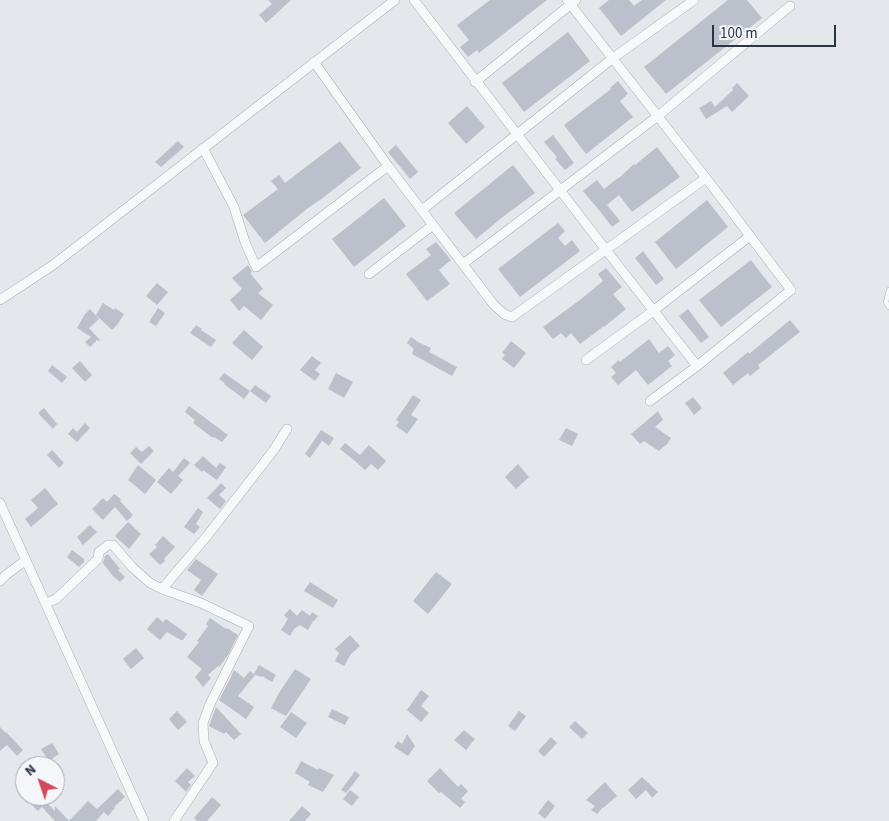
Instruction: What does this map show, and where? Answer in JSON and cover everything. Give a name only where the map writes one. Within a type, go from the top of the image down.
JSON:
[{"type":"street","points":[[0,300],[53,265],[395,0]]},
{"type":"street","points":[[414,0],[475,82],[697,366]]},
{"type":"street","points":[[422,210],[613,58],[694,0]]},
{"type":"street","points":[[475,82],[571,1],[791,290],[697,366],[650,401]]},
{"type":"street","points":[[463,264],[658,116],[790,6]]},
{"type":"street","points":[[314,62],[388,166],[494,305],[504,314],[512,317],[706,178]]},
{"type":"street","points":[[203,148],[234,207],[245,242],[256,267],[388,166]]},
{"type":"street","points":[[369,274],[433,225]]},
{"type":"street","points":[[586,360],[750,236]]},
{"type":"street","points":[[162,589],[225,513],[273,451],[287,429]]},
{"type":"street","points":[[0,503],[144,821]]},
{"type":"street","points":[[46,603],[56,599],[91,566],[98,559],[99,552],[108,545],[113,545],[132,567],[150,583],[201,603],[249,626],[210,704],[204,722],[204,741],[213,763],[174,821]]},
{"type":"street","points":[[0,581],[26,560]]},
{"type":"lane","points":[[889,290],[886,302],[889,307]]},
{"type":"building","points":[[268,0],[291,0],[266,23],[259,15],[272,4]]},
{"type":"building","points":[[490,0],[547,0],[479,53],[477,50],[468,57],[460,47],[469,40],[457,25]]},
{"type":"building","points":[[609,0],[629,0],[634,6],[642,0],[666,0],[621,36],[599,8]]},
{"type":"building","points":[[728,0],[747,0],[762,18],[666,94],[644,67]]},
{"type":"building","points":[[568,32],[590,61],[524,112],[502,83]]},
{"type":"building","points":[[618,81],[628,94],[620,101],[633,117],[586,154],[564,125],[611,89]]},
{"type":"building","points":[[737,83],[749,96],[732,112],[727,106],[706,119],[699,108],[711,101],[715,107],[733,90],[732,88]]},
{"type":"building","points":[[467,106],[485,127],[466,144],[448,123]]},
{"type":"building","points":[[553,135],[574,163],[565,170],[544,142]]},
{"type":"building","points":[[178,141],[184,147],[161,167],[155,162]]},
{"type":"building","points":[[340,141],[361,168],[265,243],[243,215],[278,189],[271,181],[279,175],[285,183]]},
{"type":"building","points":[[396,145],[418,172],[410,179],[388,152]]},
{"type":"building","points":[[657,147],[680,177],[632,212],[619,195],[607,205],[620,221],[612,227],[583,191],[597,180],[604,189]]},
{"type":"building","points":[[513,165],[535,193],[476,239],[454,213]]},
{"type":"building","points":[[384,198],[406,226],[354,267],[332,239]]},
{"type":"building","points":[[707,200],[728,227],[676,269],[655,242]]},
{"type":"building","points":[[558,223],[565,231],[558,238],[565,246],[572,240],[580,251],[520,297],[498,269]]},
{"type":"building","points":[[436,242],[451,260],[439,270],[450,284],[427,301],[406,274],[431,255],[426,249]]},
{"type":"building","points":[[643,251],[664,279],[656,285],[635,258]]},
{"type":"building","points":[[751,260],[772,287],[721,327],[699,300]]},
{"type":"building","points":[[248,265],[252,272],[250,273],[263,289],[258,293],[273,305],[261,320],[244,306],[239,311],[230,300],[242,289],[232,278]]},
{"type":"building","points":[[606,268],[622,287],[613,294],[626,309],[580,344],[571,333],[566,338],[561,333],[553,339],[543,327],[603,281],[598,274]]},
{"type":"building","points":[[157,283],[168,292],[157,305],[146,296]]},
{"type":"building","points":[[103,303],[124,314],[112,330],[96,315]]},
{"type":"building","points":[[158,308],[165,313],[156,326],[149,322]]},
{"type":"building","points":[[90,309],[99,319],[89,328],[100,340],[97,340],[90,347],[85,342],[91,337],[77,328]]},
{"type":"building","points":[[688,309],[709,337],[701,343],[679,316]]},
{"type":"building","points":[[790,320],[800,332],[758,365],[760,368],[750,376],[748,373],[733,385],[723,373]]},
{"type":"building","points":[[196,325],[216,340],[211,347],[190,333]]},
{"type":"building","points":[[244,330],[263,347],[252,360],[232,343]]},
{"type":"building","points":[[411,337],[431,348],[429,352],[457,367],[452,376],[412,354],[414,349],[407,343]]},
{"type":"building","points":[[649,339],[659,353],[668,346],[675,355],[668,361],[672,366],[648,385],[636,370],[618,385],[611,377],[616,373],[611,367]]},
{"type":"building","points":[[511,341],[526,353],[514,368],[502,359],[505,355],[502,353]]},
{"type":"building","points":[[312,356],[321,363],[315,370],[320,374],[315,381],[300,370]]},
{"type":"building","points":[[80,361],[92,375],[85,382],[72,368]]},
{"type":"building","points":[[52,365],[67,377],[62,383],[48,371]]},
{"type":"building","points":[[224,373],[250,391],[244,399],[219,379]]},
{"type":"building","points":[[336,373],[353,382],[344,398],[328,389]]},
{"type":"building","points":[[255,385],[271,396],[266,403],[250,391]]},
{"type":"building","points":[[413,395],[421,400],[411,415],[418,419],[407,434],[396,426],[399,422],[396,420]]},
{"type":"building","points":[[693,397],[702,408],[694,415],[685,403]]},
{"type":"building","points":[[189,406],[228,435],[222,442],[213,438],[193,423],[195,420],[185,412]]},
{"type":"building","points":[[44,408],[57,424],[53,429],[38,413]]},
{"type":"building","points":[[658,411],[663,420],[655,427],[671,438],[659,451],[644,441],[640,444],[631,434]]},
{"type":"building","points":[[85,423],[90,428],[77,442],[68,434],[73,428],[77,432]]},
{"type":"building","points":[[566,428],[578,434],[572,446],[559,440]]},
{"type":"building","points":[[321,430],[334,438],[329,446],[322,441],[310,458],[305,454]]},
{"type":"building","points":[[345,443],[360,455],[369,445],[386,461],[378,470],[371,464],[365,470],[340,449]]},
{"type":"building","points":[[149,446],[154,451],[141,464],[130,453],[136,447],[142,452]]},
{"type":"building","points":[[52,450],[64,463],[59,468],[47,455]]},
{"type":"building","points":[[203,456],[216,468],[220,463],[226,467],[217,480],[194,465]]},
{"type":"building","points":[[184,458],[190,463],[178,476],[183,480],[171,494],[157,482],[169,468],[173,472]]},
{"type":"building","points":[[518,464],[529,477],[516,489],[505,477]]},
{"type":"building","points":[[138,465],[156,480],[145,494],[128,480]]},
{"type":"building","points":[[221,483],[226,488],[219,495],[226,501],[220,509],[207,498]]},
{"type":"building","points":[[45,488],[58,504],[31,527],[25,519],[38,508],[31,500]]},
{"type":"building","points":[[114,494],[121,499],[120,501],[133,515],[127,521],[115,507],[103,520],[92,509],[103,498],[107,502]]},
{"type":"building","points":[[198,508],[203,512],[196,524],[200,527],[194,534],[184,527]]},
{"type":"building","points":[[128,522],[141,534],[129,549],[115,536]]},
{"type":"building","points":[[90,525],[97,532],[83,545],[77,537]]},
{"type":"building","points":[[163,536],[175,547],[160,565],[149,554],[157,547],[155,545]]},
{"type":"building","points":[[72,550],[84,559],[84,562],[79,567],[67,557]]},
{"type":"building","points":[[108,554],[125,577],[120,582],[103,563],[105,556]]},
{"type":"building","points":[[196,559],[218,574],[202,596],[194,590],[201,580],[187,570]]},
{"type":"building","points":[[436,572],[452,584],[428,614],[413,601]]},
{"type":"building","points":[[310,582],[338,600],[333,608],[304,591]]},
{"type":"building","points":[[290,609],[297,616],[302,610],[310,616],[312,612],[318,616],[308,630],[300,625],[294,629],[290,636],[281,630],[288,619],[284,615]]},
{"type":"building","points":[[157,617],[163,622],[166,619],[187,634],[183,640],[167,632],[160,640],[147,629]]},
{"type":"building","points":[[210,618],[238,635],[228,655],[219,667],[208,675],[211,678],[203,687],[195,677],[202,669],[187,657],[199,642],[197,641],[208,626],[206,624]]},
{"type":"building","points":[[350,635],[360,646],[351,654],[344,666],[335,661],[339,653],[335,649]]},
{"type":"building","points":[[136,648],[144,658],[131,669],[123,659]]},
{"type":"building","points":[[259,665],[276,675],[272,682],[254,674]]},
{"type":"building","points":[[295,669],[311,679],[286,716],[271,708]]},
{"type":"building","points":[[234,670],[244,678],[250,671],[255,675],[238,696],[254,707],[246,719],[219,700]]},
{"type":"building","points":[[421,690],[429,696],[421,706],[429,713],[421,722],[407,710]]},
{"type":"building","points":[[216,707],[241,734],[234,740],[226,732],[224,734],[209,726]]},
{"type":"building","points":[[332,709],[349,717],[345,725],[328,717]]},
{"type":"building","points":[[177,711],[187,722],[178,730],[169,719]]},
{"type":"building","points":[[519,711],[526,716],[515,731],[508,726]]},
{"type":"building","points":[[291,712],[307,723],[296,738],[280,727]]},
{"type":"building","points":[[575,721],[588,733],[582,739],[569,727]]},
{"type":"building","points":[[0,727],[23,750],[17,756],[7,745],[0,751]]},
{"type":"building","points":[[464,730],[475,739],[466,750],[454,740]]},
{"type":"building","points":[[407,734],[415,746],[408,756],[394,747],[398,741],[402,744]]},
{"type":"building","points":[[551,737],[557,743],[544,757],[538,751]]},
{"type":"building","points":[[52,743],[59,754],[56,756],[46,756],[41,749]]},
{"type":"building","points":[[301,761],[318,770],[319,768],[334,775],[323,792],[308,785],[310,782],[295,773]]},
{"type":"building","points":[[187,768],[195,776],[188,782],[191,785],[186,792],[175,781]]},
{"type":"building","points":[[440,768],[458,787],[461,784],[468,791],[461,799],[465,802],[460,808],[441,792],[439,793],[427,781]]},
{"type":"building","points":[[355,771],[360,775],[346,793],[341,790]]},
{"type":"building","points":[[642,777],[658,792],[652,798],[646,790],[636,799],[628,790]]},
{"type":"building","points":[[605,782],[617,796],[597,814],[591,810],[595,806],[586,800]]},
{"type":"building","points":[[118,789],[125,797],[114,807],[108,816],[104,812],[96,821],[69,821],[88,801],[97,809]]},
{"type":"building","points":[[350,790],[359,797],[352,806],[343,799]]},
{"type":"building","points":[[212,797],[221,805],[207,821],[197,821],[194,818]]},
{"type":"building","points":[[548,800],[555,806],[545,819],[538,813]]},
{"type":"building","points":[[33,806],[50,806],[55,811],[55,806],[69,821],[55,821],[42,807],[38,811]]},
{"type":"building","points":[[302,806],[311,814],[305,821],[289,821]]}]
